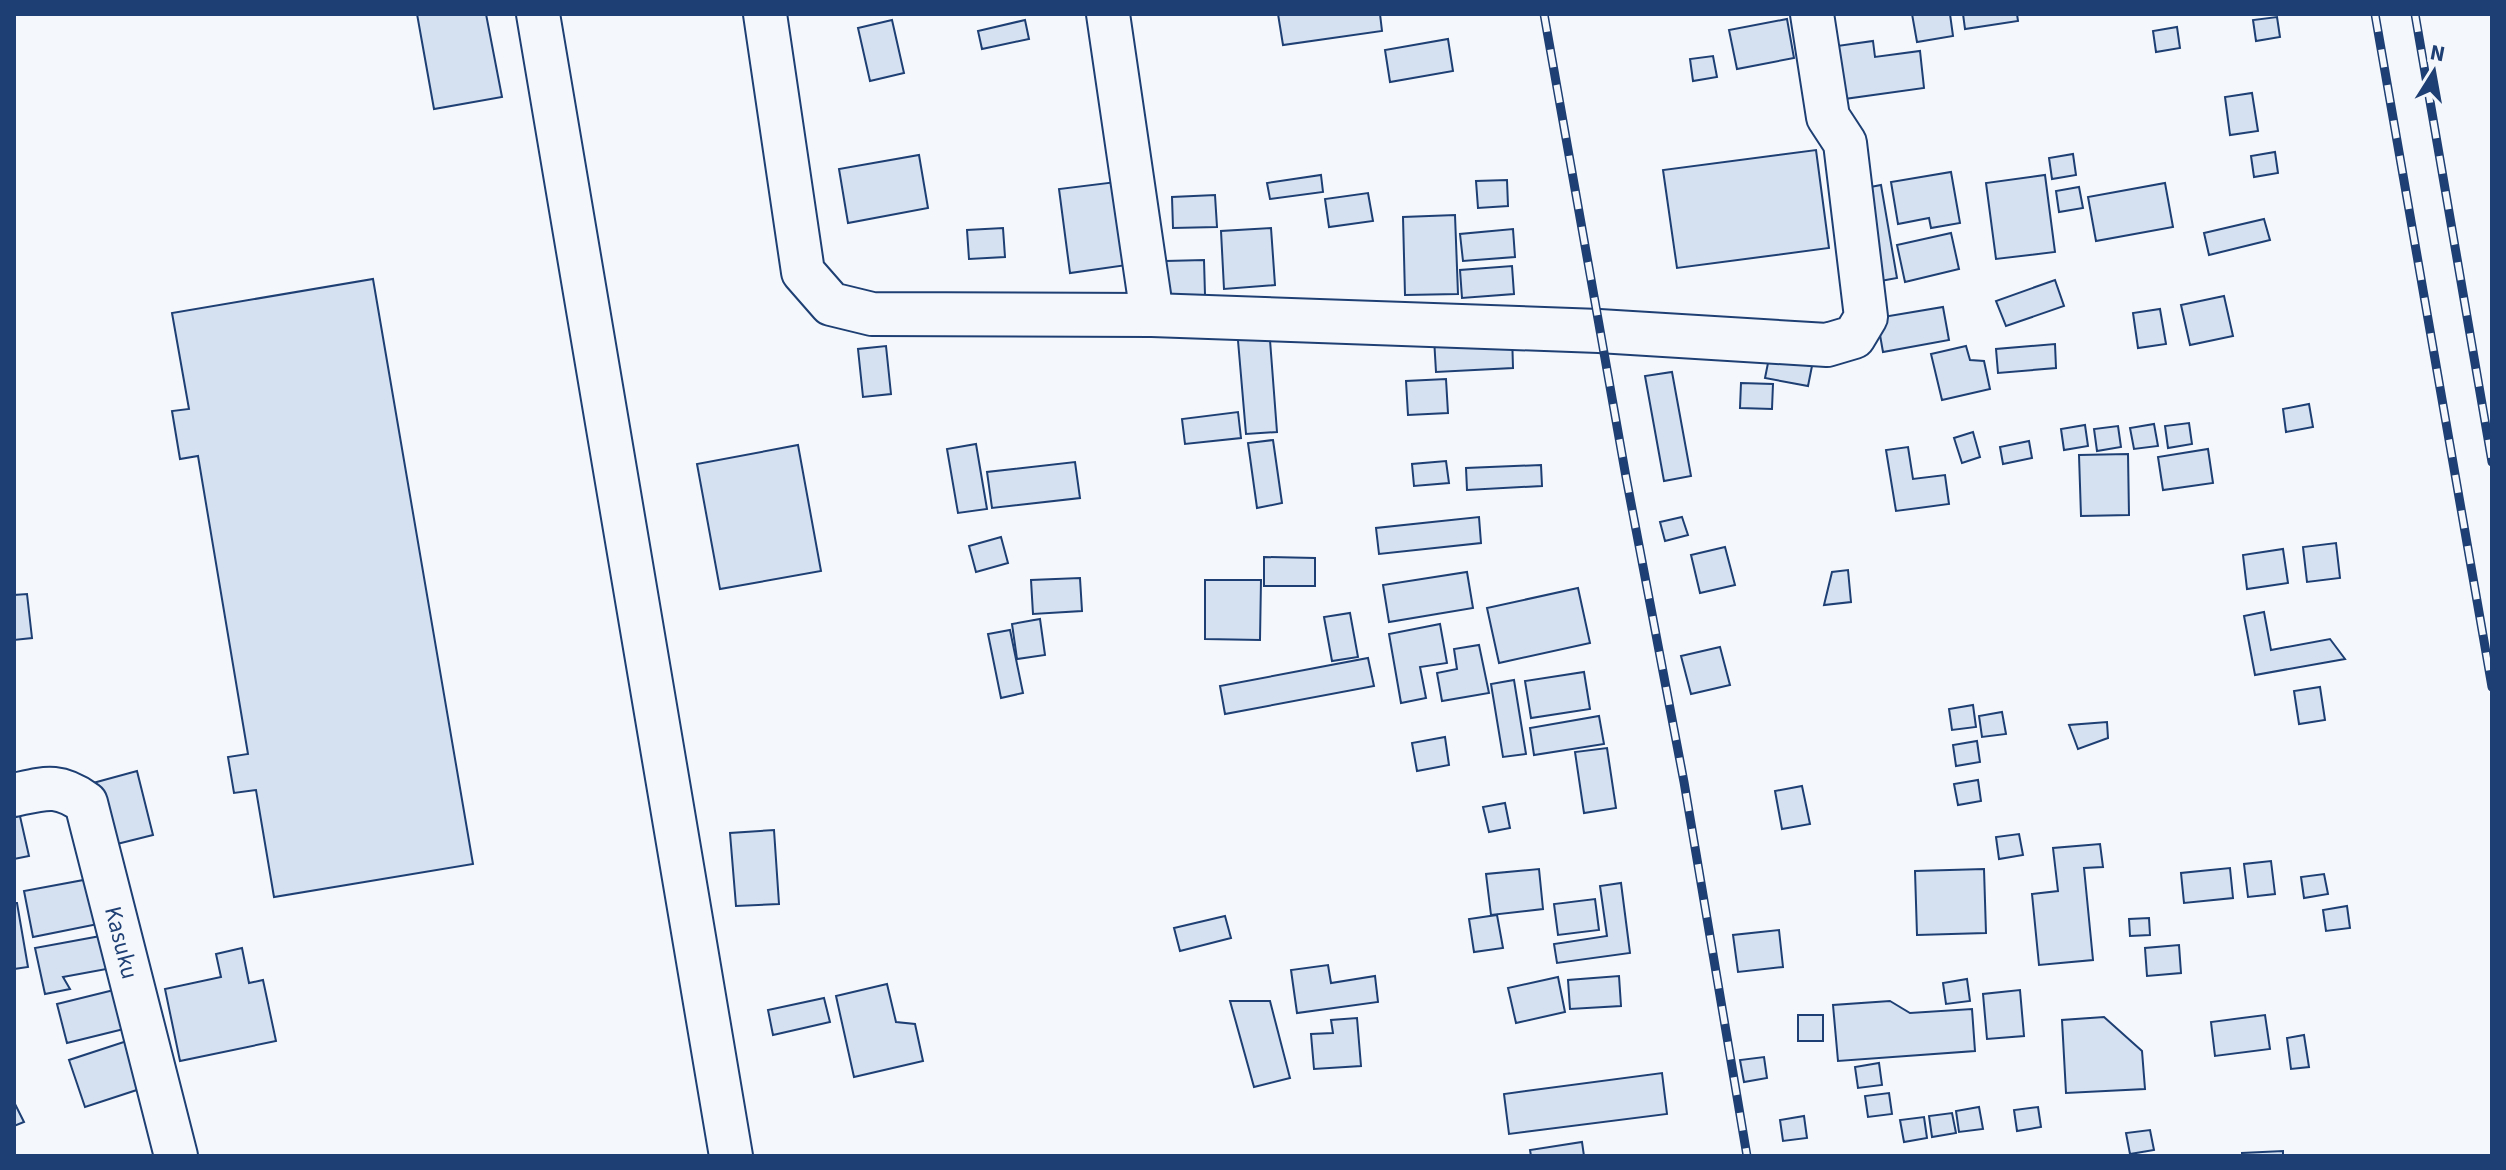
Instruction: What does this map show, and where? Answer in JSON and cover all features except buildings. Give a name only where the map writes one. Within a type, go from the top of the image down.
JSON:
[{"type":"street","points":[[538,14],[731,1156]]},
{"type":"street","points":[[765,14],[803,272],[831,304],[872,314],[1152,315],[1599,331],[1827,345],[1854,337],[1866,317],[1845,143],[1828,117],[1812,14]]},
{"type":"street","points":[[1108,14],[1152,315]]},
{"type":"street","name":"Kasuku","points":[[14,795],[51,787],[70,792],[86,803],[176,1156]]},
{"type":"railway","points":[[1544,14],[1684,782],[1747,1156]]},
{"type":"railway","points":[[2375,14],[2492,687]]},
{"type":"railway","points":[[2415,14],[2492,462]]}]
